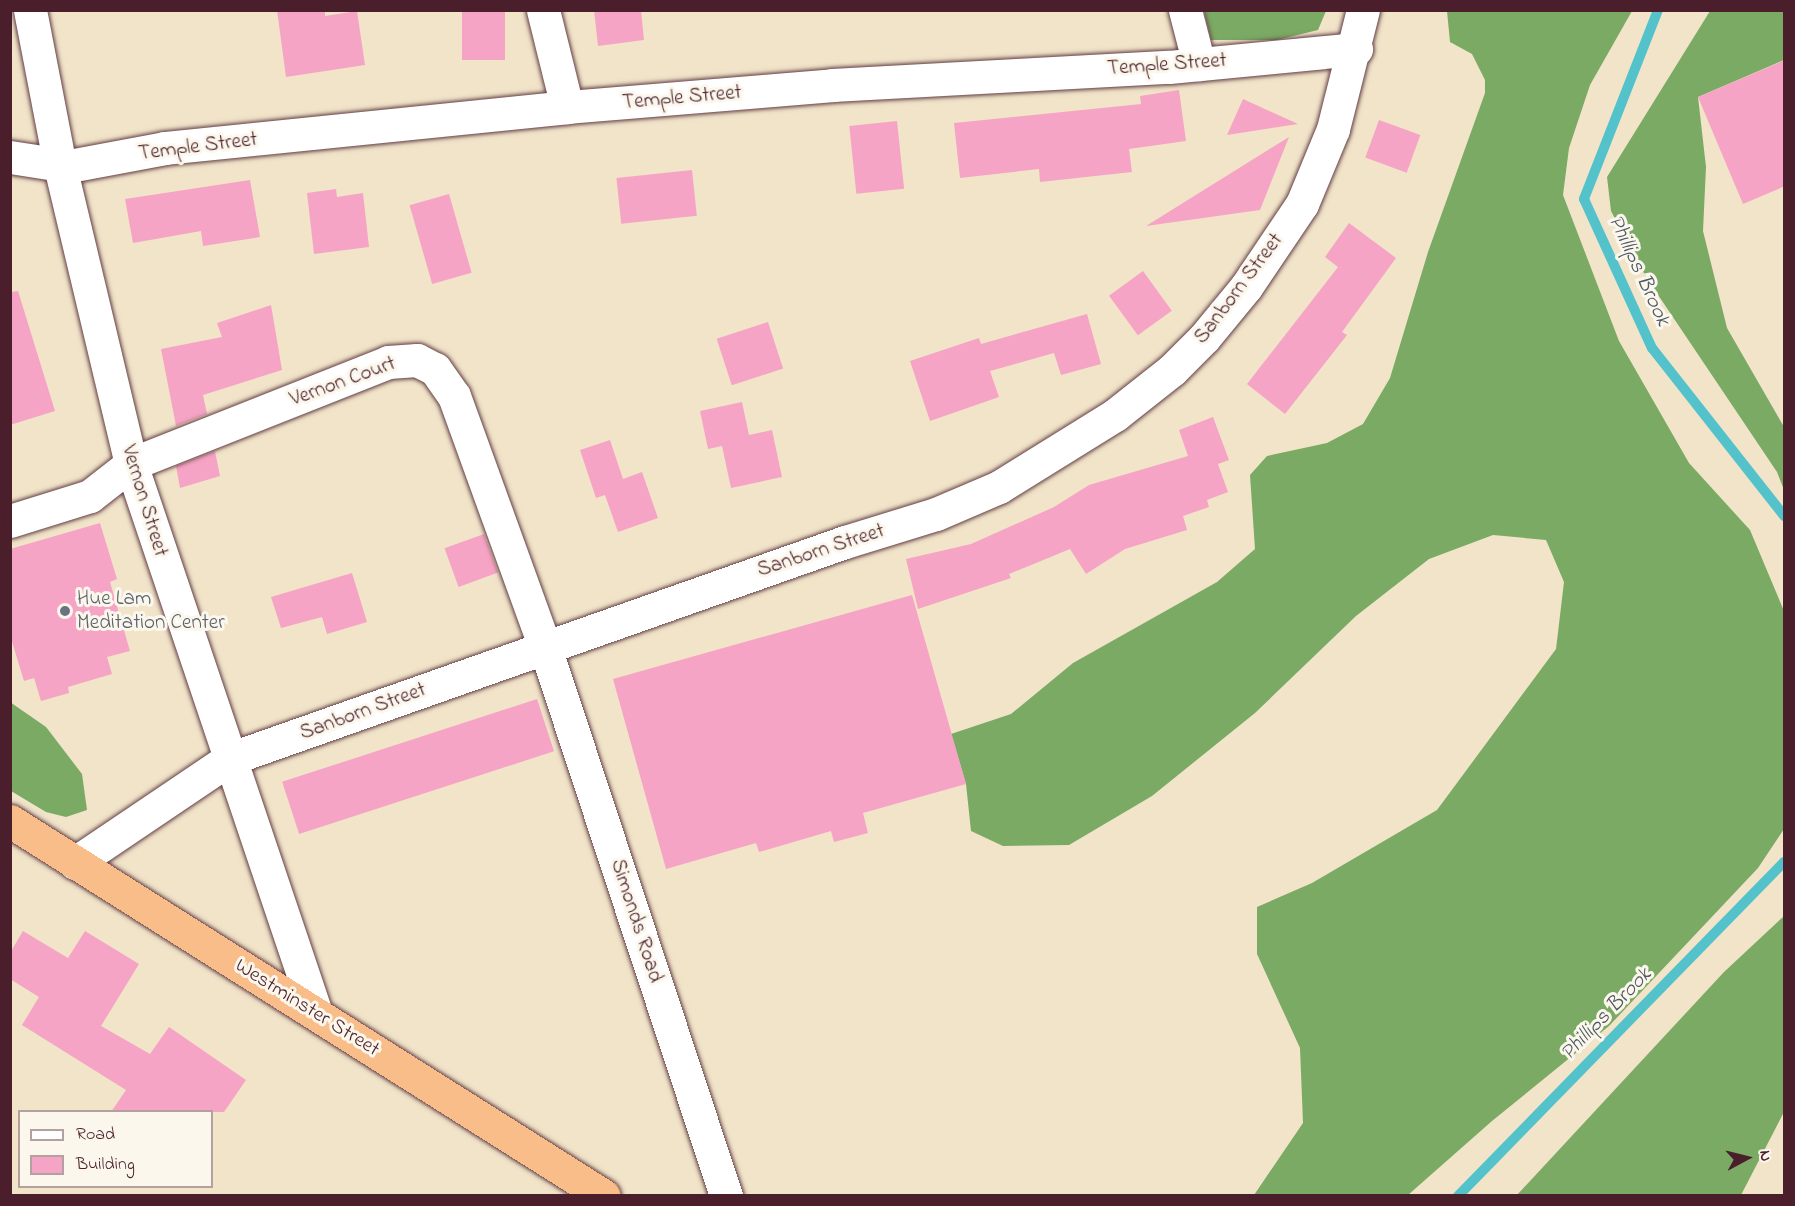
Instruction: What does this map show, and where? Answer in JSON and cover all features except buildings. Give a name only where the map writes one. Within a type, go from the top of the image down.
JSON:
[{"type":"highway","name":"Westminster Street","points":[[10,821],[604,1196]]},
{"type":"street","name":"Vernon Street","points":[[30,10],[60,166],[131,464],[316,1013]]},
{"type":"street","points":[[543,10],[567,107]]},
{"type":"street","points":[[1185,10],[1199,64]]},
{"type":"street","name":"Sanborn Street","points":[[75,863],[229,759],[844,542],[936,514],[999,487],[1115,415],[1172,370],[1204,338],[1246,287],[1302,204],[1333,129],[1356,49],[1363,10]]},
{"type":"street","name":"Temple Street","points":[[10,157],[60,166],[165,148],[567,107],[832,85],[1199,64],[1356,49]]},
{"type":"street","name":"Vernon Court","points":[[10,521],[90,496],[131,464],[388,362],[427,362],[444,377],[454,396],[545,647]]},
{"type":"street","name":"Simonds Road","points":[[545,647],[726,1196]]},
{"type":"green space","points":[[1204,11],[1326,11],[1318,30],[1277,40],[1211,40]]},
{"type":"green space","points":[[1447,11],[1632,11],[1590,85],[1569,148],[1563,195],[1619,341],[1689,463],[1750,530],[1784,611],[1784,829],[1758,868],[1609,1026],[1492,1121],[1408,1195],[1254,1195],[1303,1123],[1300,1048],[1257,954],[1257,907],[1312,883],[1437,810],[1556,649],[1564,582],[1546,540],[1493,535],[1429,559],[1356,616],[1255,713],[1152,796],[1069,845],[1003,846],[971,831],[966,784],[951,734],[1011,714],[1073,663],[1217,582],[1255,549],[1250,475],[1267,456],[1327,443],[1363,424],[1390,378],[1428,252],[1485,93],[1485,80],[1472,54],[1450,42]]},
{"type":"green space","points":[[1710,11],[1784,11],[1784,60],[1698,97],[1706,167],[1703,231],[1727,328],[1784,427],[1784,490],[1777,472],[1646,277],[1611,211],[1607,177]]},
{"type":"green space","points":[[10,702],[46,727],[82,774],[87,810],[66,817],[46,812],[11,791]]},
{"type":"green space","points":[[1784,916],[1784,1112],[1741,1195],[1517,1195],[1724,972]]},
{"type":"waterway","name":"Phillips Brook","points":[[1658,10],[1584,199],[1652,348],[1784,516]]},
{"type":"waterway","name":"Phillips Brook","points":[[1458,1196],[1784,862]]},
{"type":"place","name":"Hue Lam Meditation Center","points":[[65,611]]}]
